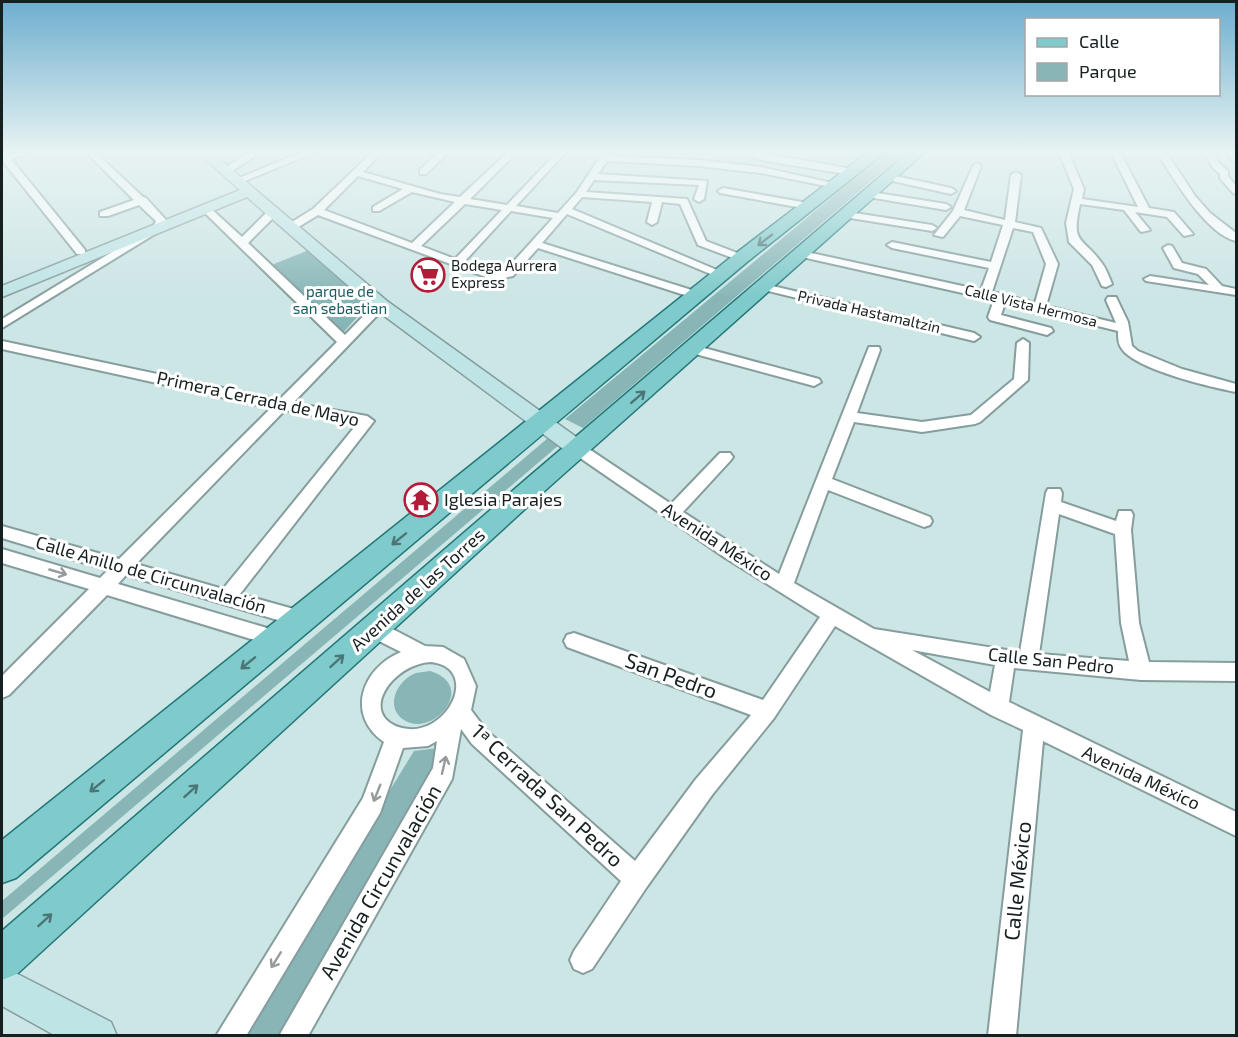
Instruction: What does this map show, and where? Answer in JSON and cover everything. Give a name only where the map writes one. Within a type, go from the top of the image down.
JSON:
[{"type":"main road","points":[[2,864],[720,275],[815,200]]},
{"type":"main road","name":"Avenida de las Torres","points":[[2,959],[540,481],[865,200]]},
{"type":"main road","points":[[574,396],[573,404],[581,415],[600,420],[614,418]]},
{"type":"main road","points":[[502,456],[523,453],[535,458],[542,466],[543,476],[540,481]]},
{"type":"street","points":[[39,200],[81,252]]},
{"type":"street","points":[[104,214],[142,200]]},
{"type":"street","points":[[143,200],[160,224]]},
{"type":"street","points":[[2,324],[160,224],[205,200]]},
{"type":"street","points":[[2,292],[81,252],[206,209],[217,200]]},
{"type":"street","name":"Avenida México","points":[[258,200],[381,305],[542,423],[673,513],[784,585],[998,708],[1236,824]]},
{"type":"street","points":[[291,227],[317,211],[328,200]]},
{"type":"street","points":[[376,209],[391,200]]},
{"type":"street","points":[[458,263],[517,200]]},
{"type":"street","points":[[317,211],[494,277],[508,274],[575,200]]},
{"type":"street","points":[[652,222],[658,200]]},
{"type":"street","points":[[676,200],[684,201],[702,243],[741,258]]},
{"type":"street","points":[[776,200],[808,206]]},
{"type":"street","points":[[905,200],[946,207]]},
{"type":"street","points":[[848,215],[935,231],[958,212],[963,200]]},
{"type":"street","points":[[985,295],[1014,200]]},
{"type":"street","points":[[1140,200],[1145,210]]},
{"type":"street","points":[[1193,200],[1206,215],[1236,238]]},
{"type":"street","points":[[414,247],[463,201],[564,213],[720,275]]},
{"type":"street","points":[[1106,284],[1097,264],[1074,242],[1071,223],[1078,201],[1170,213],[1188,234]]},
{"type":"street","points":[[1126,207],[1145,230]]},
{"type":"street","points":[[206,209],[344,340]]},
{"type":"street","points":[[958,212],[1037,230],[1052,264],[1040,308]]},
{"type":"street","points":[[241,243],[272,213]]},
{"type":"street","points":[[2,283],[58,265],[160,224]]},
{"type":"street","points":[[535,244],[697,295]]},
{"type":"street","points":[[892,244],[994,266]]},
{"type":"street","points":[[1168,248],[1185,285]]},
{"type":"street","name":"Calle Vista Hermosa","points":[[802,254],[1001,298],[1124,329]]},
{"type":"street","points":[[58,265],[60,275],[76,278]]},
{"type":"street","points":[[1178,266],[1194,267],[1208,273],[1219,290]]},
{"type":"street","points":[[1150,279],[1236,292]]},
{"type":"street","name":"Privada Hastamaltzin","points":[[764,287],[975,338]]},
{"type":"street","points":[[1001,298],[994,317],[1047,331]]},
{"type":"street","points":[[1112,300],[1124,329],[1123,340],[1128,350],[1135,356],[1152,364],[1236,388]]},
{"type":"street","points":[[2,689],[381,305]]},
{"type":"street","points":[[849,417],[922,427],[975,419],[1021,380],[1023,344]]},
{"type":"street","name":"Primera Cerrada de Mayo","points":[[2,345],[280,405],[367,421],[227,597]]},
{"type":"street","points":[[693,349],[814,382]]},
{"type":"street","points":[[784,585],[873,350]]},
{"type":"street","points":[[673,513],[725,456]]},
{"type":"street","points":[[823,482],[924,521]]},
{"type":"street","points":[[1028,662],[1054,500],[1124,523],[1130,622],[1141,671]]},
{"type":"street","name":"Calle Anillo de Circunvalación","points":[[2,532],[301,619]]},
{"type":"street","name":"Calle Anillo de Circunvalación","points":[[2,556],[105,585],[277,639]]},
{"type":"street","points":[[583,960],[637,879],[704,787],[767,711],[833,614]]},
{"type":"street","points":[[374,629],[423,654],[443,656],[458,666],[463,674],[466,691],[456,716],[440,731],[425,738],[410,740],[396,738],[384,732],[375,722],[372,698],[385,673],[396,664],[423,654]]},
{"type":"street","name":"Calle San Pedro","points":[[867,634],[1028,662],[1141,671],[1236,672]]},
{"type":"street","name":"San Pedro","points":[[574,641],[767,711]]},
{"type":"street","points":[[998,708],[1006,658]]},
{"type":"street","name":"1ª Cerrada San Pedro","points":[[456,716],[637,879]]},
{"type":"street","name":"Avenida Circunvalación","points":[[293,1035],[444,771],[456,716]]},
{"type":"street","name":"Calle México","points":[[1002,1035],[1034,727]]},
{"type":"street","points":[[230,1035],[372,805],[396,738]]},
{"type":"street","points":[[2,985],[97,1035]]},
{"type":"green space","points":[[828,200],[849,200],[583,428],[565,419]]},
{"type":"green space","name":"parque de san sebastian","points":[[314,248],[374,298],[342,334],[269,266]]},
{"type":"green space","points":[[548,438],[559,445],[2,919],[2,901]]},
{"type":"green space","points":[[430,671],[444,678],[451,688],[451,698],[446,708],[437,717],[427,722],[415,724],[404,720],[395,708],[395,694],[409,676]]},
{"type":"green space","points":[[446,747],[279,1035],[239,1036],[414,751]]},
{"type":"place","name":"Bodega Aurrera Express","points":[[428,275]]},
{"type":"place","name":"Iglesia Parajes","points":[[421,500]]}]
